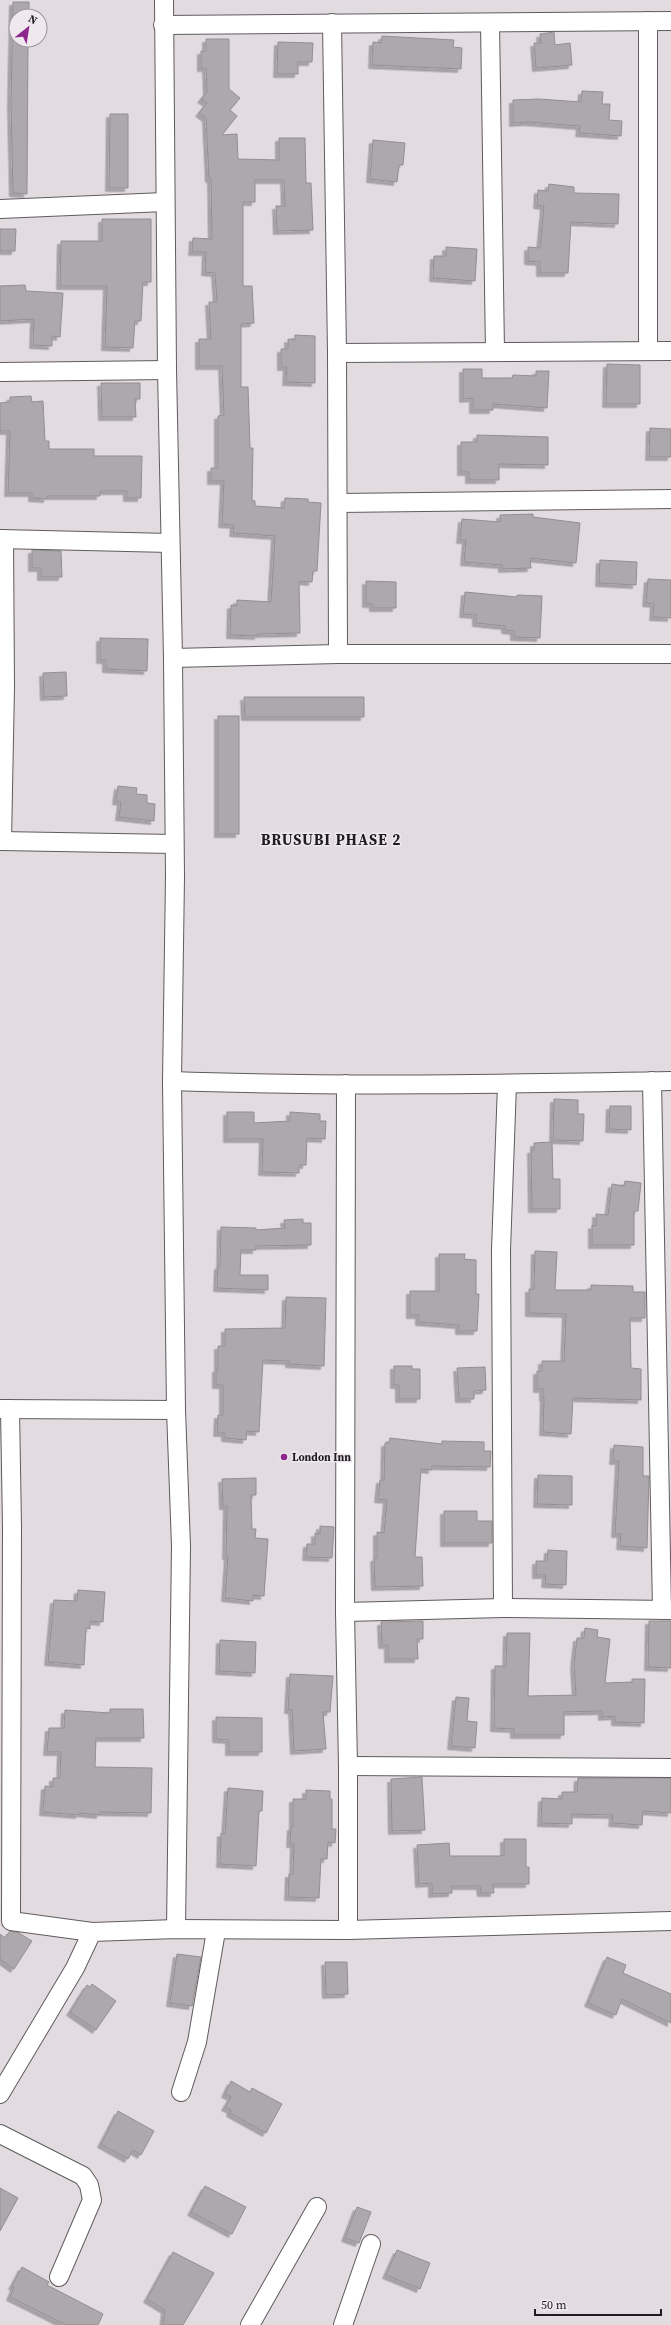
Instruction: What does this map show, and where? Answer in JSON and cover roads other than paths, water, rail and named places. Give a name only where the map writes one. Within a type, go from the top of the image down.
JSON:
[{"type":"street","points":[[164,0],[163,25],[167,370],[170,543],[174,658],[172,1081],[176,1410],[181,1546],[176,1929]]},
{"type":"street","points":[[648,21],[648,351]]},
{"type":"street","points":[[163,25],[671,21]]},
{"type":"street","points":[[332,23],[337,352],[338,654]]},
{"type":"street","points":[[490,23],[495,351]]},
{"type":"street","points":[[0,209],[166,202]]},
{"type":"street","points":[[337,352],[671,351]]},
{"type":"street","points":[[0,372],[167,370]]},
{"type":"street","points":[[338,503],[671,499]]},
{"type":"street","points":[[170,543],[2,539],[3,687],[1,841],[174,844]]},
{"type":"street","points":[[174,658],[338,654],[671,654]]},
{"type":"street","points":[[172,1081],[284,1085],[507,1084],[671,1081]]},
{"type":"street","points":[[345,1612],[504,1608],[666,1610],[652,1081]]},
{"type":"street","points":[[346,1084],[345,1612],[348,1766],[348,1930]]},
{"type":"street","points":[[504,1608],[501,1250],[507,1084]]},
{"type":"street","points":[[176,1410],[5,1409],[12,1527],[6,1832],[6,1920],[92,1932],[176,1929],[216,1931],[348,1930],[671,1921]]},
{"type":"street","points":[[348,1766],[671,1768]]},
{"type":"street","points":[[181,2092],[197,2042],[216,1931]]},
{"type":"street","points":[[0,2094],[75,1968],[92,1932]]},
{"type":"street","points":[[0,2134],[83,2176],[89,2185],[92,2200],[59,2277]]},
{"type":"street","points":[[250,2325],[317,2207]]},
{"type":"street","points":[[343,2325],[371,2244]]},
{"type":"place","name":"London Inn","points":[[284,1457]]},
{"type":"district","name":"BRUSUBI PHASE 2","points":[[331,840]]}]
